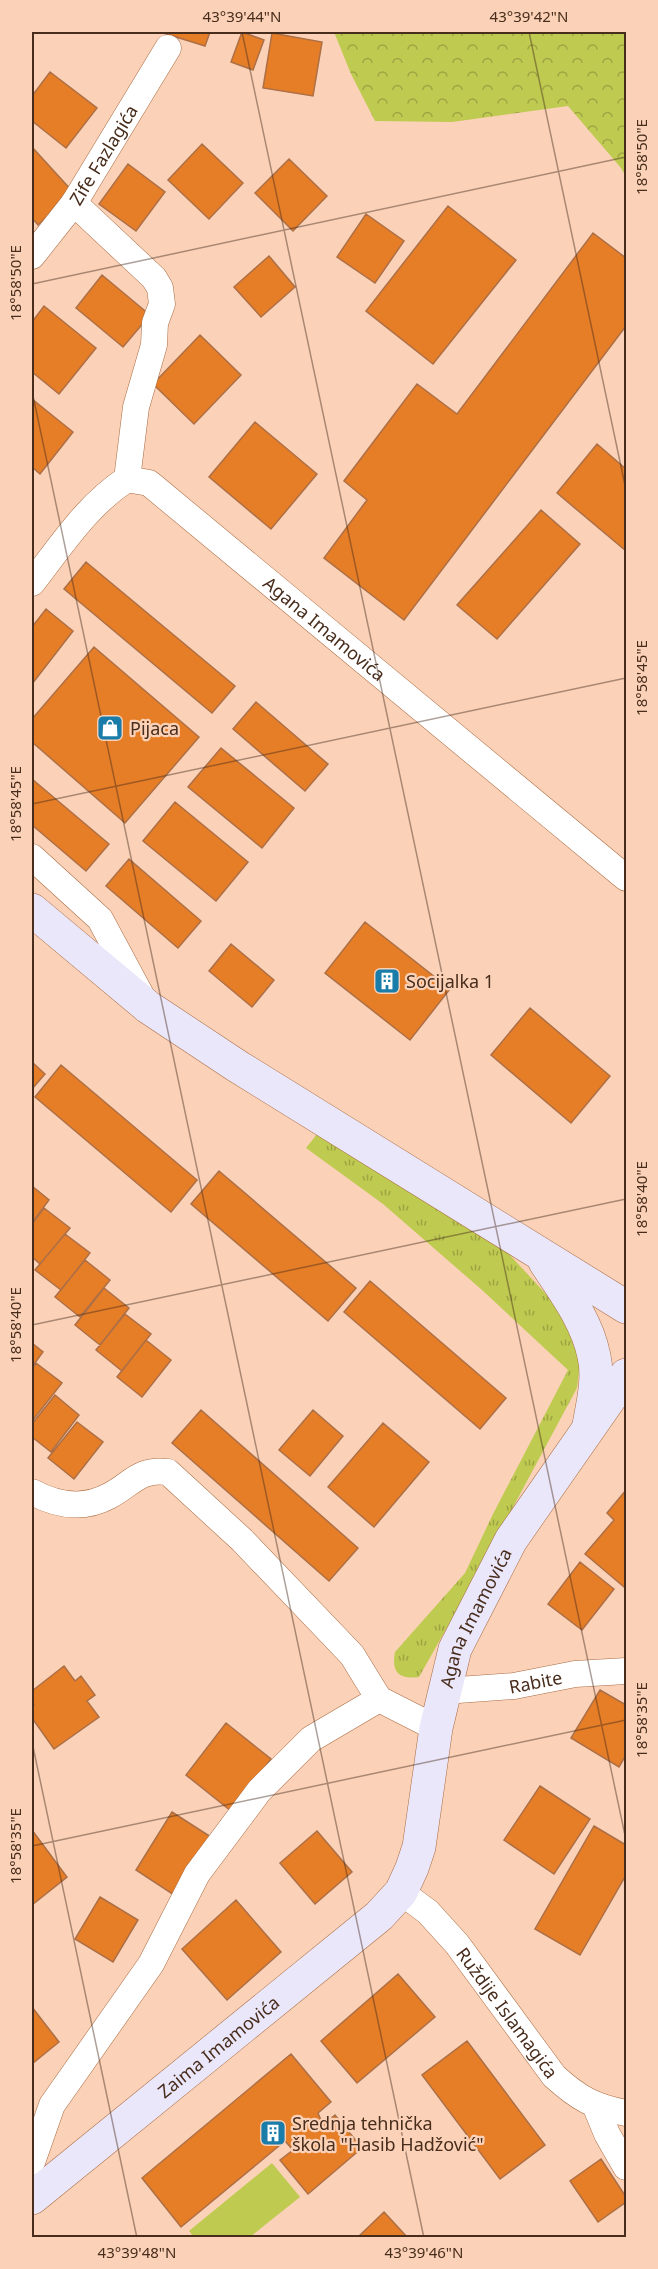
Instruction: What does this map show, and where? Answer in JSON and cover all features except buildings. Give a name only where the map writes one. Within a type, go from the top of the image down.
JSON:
[{"type":"main road","points":[[32,910],[148,1007],[237,1066],[627,1307]]},
{"type":"main road","points":[[539,1253],[568,1296],[585,1327],[595,1357],[595,1391],[588,1429]]},
{"type":"main road","name":"Agana Imamovića","points":[[401,1892],[419,1847],[436,1728],[455,1650],[495,1569],[524,1521],[627,1375]]},
{"type":"main road","name":"Zaima Imamovića","points":[[32,2198],[379,1916],[401,1892]]},
{"type":"street","name":"Zife Fazlagića","points":[[32,256],[74,203],[168,48]]},
{"type":"street","points":[[32,583],[93,506],[127,479],[136,407],[154,345],[155,323],[162,304],[160,288],[154,278],[74,203]]},
{"type":"street","name":"Agana Imamovića","points":[[127,479],[149,483],[627,878]]},
{"type":"street","points":[[32,857],[100,919],[148,1007]]},
{"type":"street","points":[[32,1492],[48,1501],[82,1504],[107,1497],[141,1475],[154,1470],[168,1472],[242,1540],[352,1655],[379,1699],[436,1728]]},
{"type":"street","name":"Rabite","points":[[444,1691],[514,1686],[575,1674],[627,1671]]},
{"type":"street","points":[[32,2162],[52,2105],[151,1964],[197,1874],[259,1791],[311,1739],[379,1699]]},
{"type":"street","name":"Ruždije Islamagića","points":[[401,1892],[428,1912],[457,1944],[554,2076],[596,2107],[627,2114]]},
{"type":"street","points":[[596,2107],[607,2134],[627,2167]]},
{"type":"green space","points":[[334,32],[626,32],[626,177],[621,168],[568,106],[452,122],[375,121],[351,74]]},
{"type":"green space","points":[[321,1129],[508,1253],[545,1293],[571,1329],[580,1362],[577,1388],[419,1677],[406,1677],[398,1673],[394,1665],[395,1652],[465,1573],[568,1370],[482,1290],[383,1204],[306,1148]]},
{"type":"green space","points":[[272,2163],[300,2197],[250,2237],[194,2237],[189,2231]]},
{"type":"place","name":"Pijaca","points":[[110,728]]},
{"type":"place","name":"Socijalka 1","points":[[387,981]]},
{"type":"place","name":"Srednja tehnička škola \"Hasib Hadžović\"","points":[[273,2133]]}]
